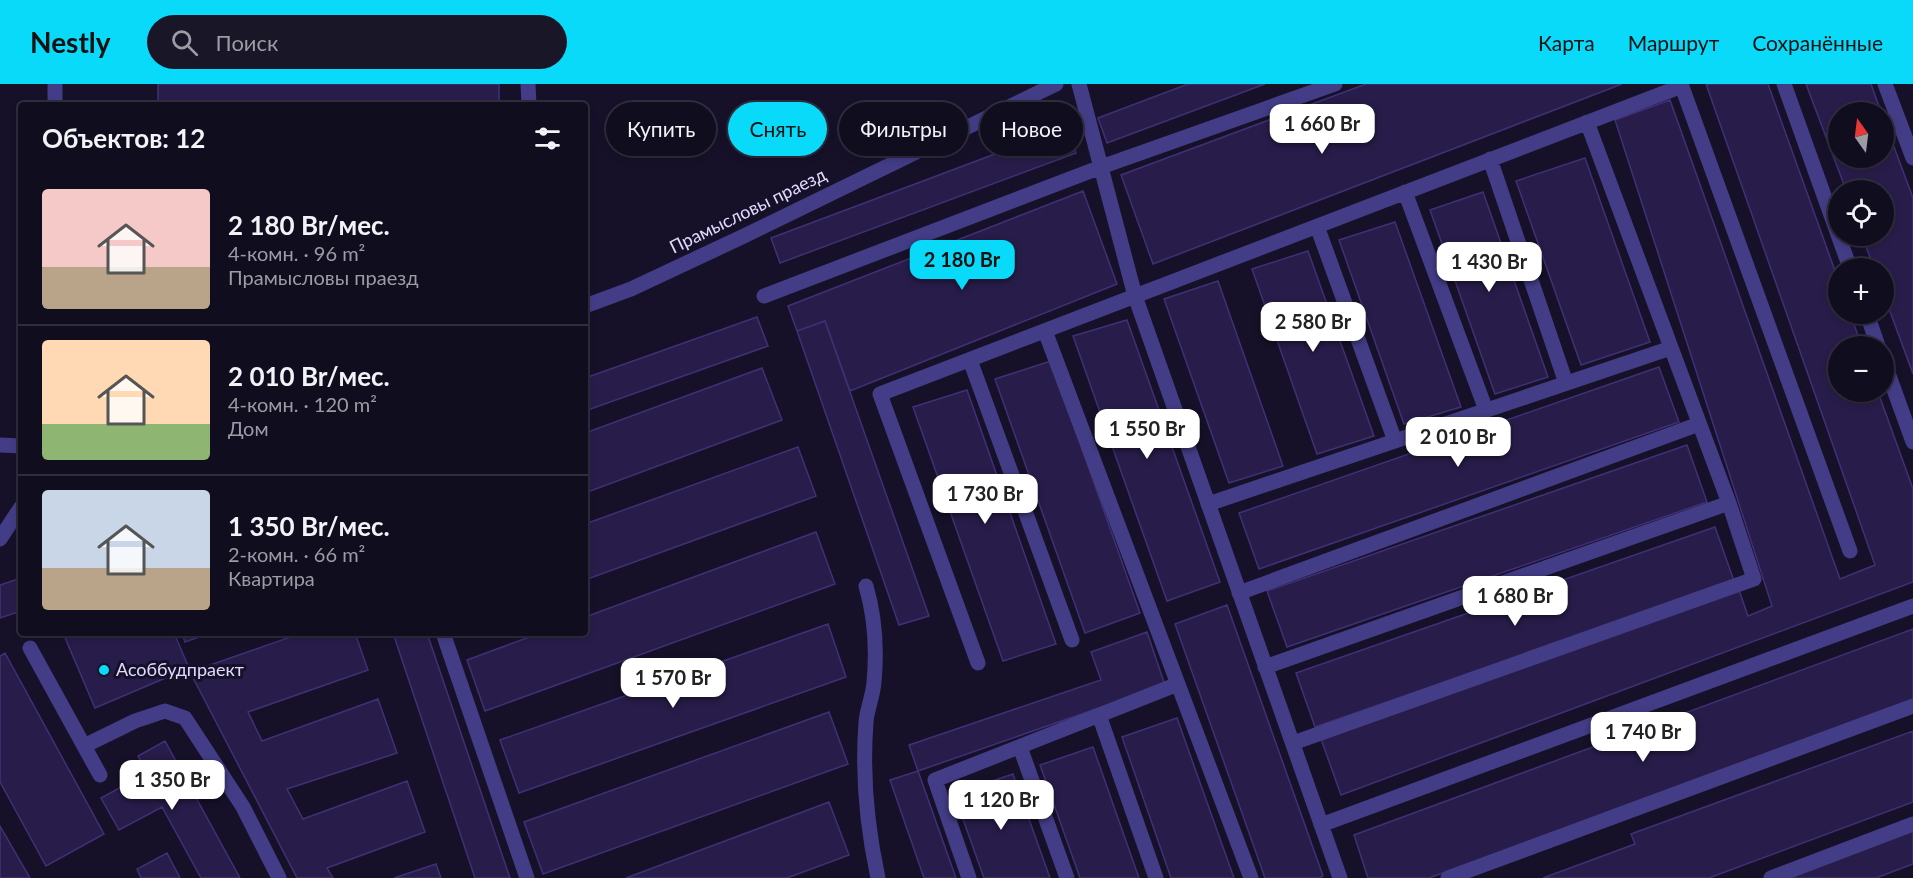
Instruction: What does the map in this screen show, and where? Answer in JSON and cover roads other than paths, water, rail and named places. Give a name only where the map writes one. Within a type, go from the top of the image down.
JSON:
[{"type":"street","points":[[55,84],[55,102]]},
{"type":"street","points":[[528,84],[529,102]]},
{"type":"street","name":"Прамысловы праезд","points":[[588,305],[631,289],[744,236],[1056,84]]},
{"type":"street","points":[[1079,84],[1135,296],[1340,878]]},
{"type":"street","points":[[764,296],[1101,167],[1335,84]]},
{"type":"street","points":[[1784,84],[1846,258]]},
{"type":"street","points":[[1885,84],[1913,158]]},
{"type":"street","points":[[978,663],[880,394],[1681,85],[1850,551]]},
{"type":"street","points":[[1293,743],[1754,579],[1729,503],[1587,122]]},
{"type":"street","points":[[1490,159],[1566,383]]},
{"type":"street","points":[[1405,192],[1486,410]]},
{"type":"street","points":[[1317,226],[1395,441]]},
{"type":"street","points":[[1045,331],[1251,878]]},
{"type":"street","points":[[1208,504],[1671,348]]},
{"type":"street","points":[[970,360],[1072,640]]},
{"type":"street","points":[[1894,390],[1913,442]]},
{"type":"street","points":[[1239,593],[1699,424]]},
{"type":"street","points":[[0,444],[18,446]]},
{"type":"street","points":[[1265,667],[1729,503]]},
{"type":"street","points":[[0,538],[18,511]]},
{"type":"street","points":[[866,586],[875,627],[874,684],[866,720],[865,781],[867,815],[878,878]]},
{"type":"street","points":[[1321,825],[1913,606]]},
{"type":"street","points":[[444,636],[527,878]]},
{"type":"street","points":[[30,648],[100,775]]},
{"type":"street","points":[[969,878],[935,780],[1178,684]]},
{"type":"street","points":[[1448,878],[1913,706]]},
{"type":"street","points":[[84,746],[135,721],[165,711],[185,718],[243,807],[279,878]]},
{"type":"street","points":[[1099,715],[1156,878]]},
{"type":"street","points":[[1020,747],[1067,878]]},
{"type":"street","points":[[1771,878],[1913,824]]},
{"type":"place","name":"Асоббудпраект","points":[[104,670]]}]
